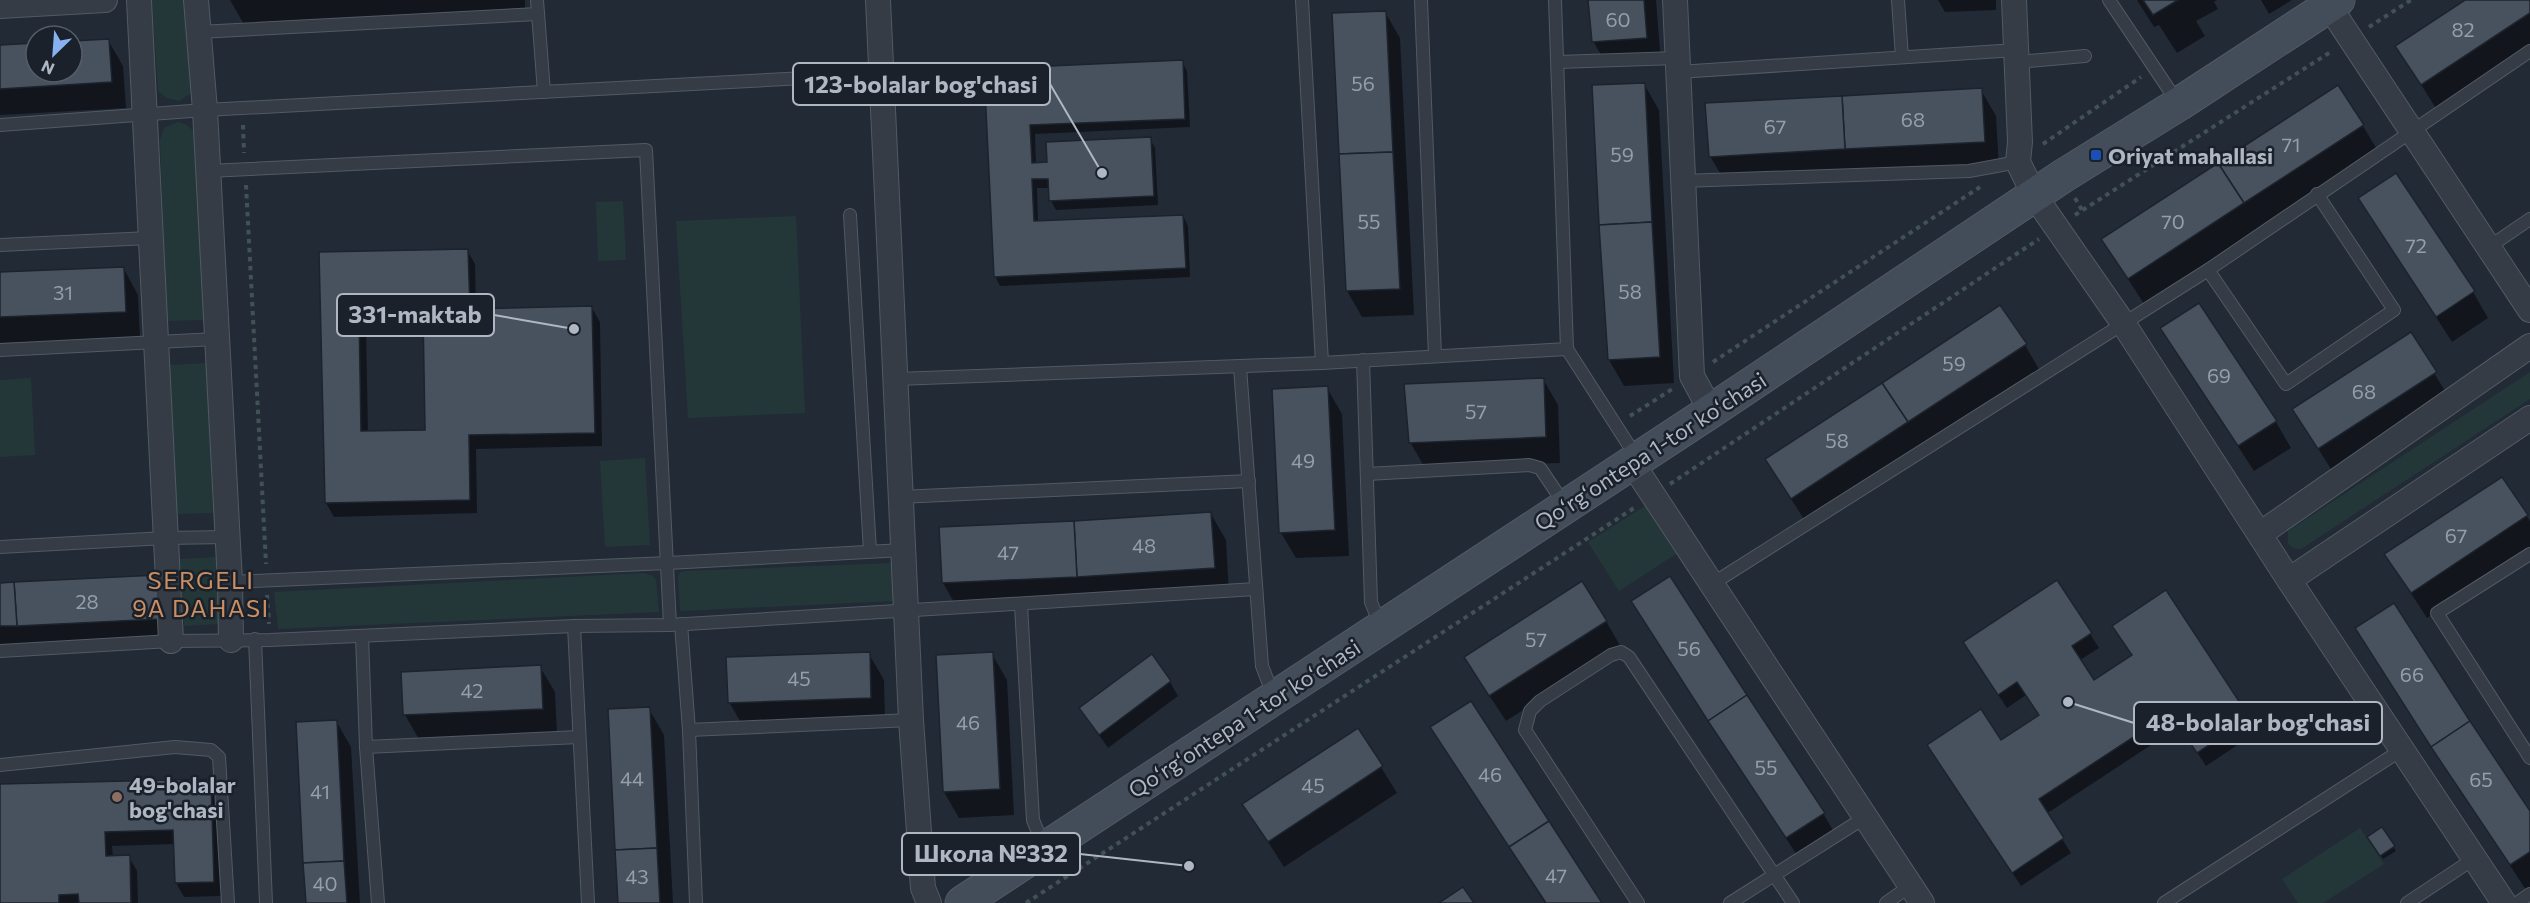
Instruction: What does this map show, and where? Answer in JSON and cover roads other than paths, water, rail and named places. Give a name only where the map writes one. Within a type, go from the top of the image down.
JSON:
[{"type":"street","points":[[0,6],[105,0]]},
{"type":"street","points":[[139,0],[171,641]]},
{"type":"street","points":[[196,0],[205,110],[230,582],[231,640]]},
{"type":"street","points":[[878,0],[910,720],[922,888],[929,903]]},
{"type":"street","points":[[1675,0],[1692,376],[1711,411]]},
{"type":"street","points":[[2014,0],[2020,142],[2018,162],[2034,195],[2123,323],[2289,580],[2504,903]]},
{"type":"street","points":[[2334,3],[2351,39],[2530,310]]},
{"type":"street","name":"Qoʻrgʻontepa 1-tor koʻchasi","points":[[962,903],[1711,411],[2034,195],[2334,3]]},
{"type":"street","points":[[2260,534],[2530,346]]},
{"type":"street","points":[[2289,580],[2530,418]]},
{"type":"street","points":[[1635,461],[1653,495],[1916,894]]},
{"type":"lane","points":[[537,0],[544,92]]},
{"type":"lane","points":[[1302,0],[1322,363]]},
{"type":"lane","points":[[1421,0],[1435,356]]},
{"type":"lane","points":[[1555,0],[1567,349],[1635,461]]},
{"type":"lane","points":[[1898,0],[1902,57]]},
{"type":"lane","points":[[2109,0],[2179,104]]},
{"type":"lane","points":[[199,33],[538,14]]},
{"type":"lane","points":[[1712,584],[2208,270],[2410,130],[2530,51]]},
{"type":"lane","points":[[1558,62],[1678,65],[1902,57],[2085,56]]},
{"type":"lane","points":[[0,125],[205,110],[881,74]]},
{"type":"lane","points":[[208,171],[646,150],[668,563],[689,730],[696,903]]},
{"type":"lane","points":[[1683,181],[1969,171],[2018,162]]},
{"type":"lane","points":[[2208,270],[2286,384],[2394,310],[2317,194]]},
{"type":"lane","points":[[850,215],[870,551]]},
{"type":"lane","points":[[2488,247],[2530,219]]},
{"type":"lane","points":[[0,244],[150,238]]},
{"type":"lane","points":[[0,350],[216,339]]},
{"type":"lane","points":[[896,378],[1240,367],[1567,349]]},
{"type":"lane","points":[[1363,360],[1371,602],[1381,628]]},
{"type":"lane","points":[[1240,367],[1262,666],[1274,698]]},
{"type":"lane","points":[[1367,474],[1529,465],[1540,468],[1566,506]]},
{"type":"lane","points":[[900,497],[1249,481]]},
{"type":"lane","points":[[0,547],[227,537]]},
{"type":"lane","points":[[230,582],[668,563],[903,550]]},
{"type":"lane","points":[[2530,554],[2437,613],[2530,758]]},
{"type":"lane","points":[[0,651],[171,641],[270,640],[574,626],[676,625],[1256,589]]},
{"type":"lane","points":[[1021,605],[1033,820],[1044,849]]},
{"type":"lane","points":[[574,626],[588,903]]},
{"type":"lane","points":[[362,636],[366,747],[378,903]]},
{"type":"lane","points":[[255,639],[266,903]]},
{"type":"lane","points":[[1638,903],[1525,730],[1530,711],[1540,701],[1611,655],[1621,652],[1629,657],[1793,903]]},
{"type":"lane","points":[[689,730],[910,720]]},
{"type":"lane","points":[[366,747],[579,737]]},
{"type":"lane","points":[[0,765],[175,747],[211,750],[219,757],[228,903]]},
{"type":"lane","points":[[2164,903],[2403,749]]},
{"type":"lane","points":[[1730,903],[1864,818]]},
{"type":"lane","points":[[2407,903],[2475,858]]},
{"type":"lane","points":[[1886,903],[1916,894]]},
{"type":"lane","points":[[2517,903],[2530,894]]},
{"type":"place","name":"Oriyat mahallasi","points":[[2096,155]]},
{"type":"place","name":"123-bolalar bog'chasi","points":[[1102,173]]},
{"type":"place","name":"331-maktab","points":[[574,329]]},
{"type":"place","name":"48-bolalar bog'chasi","points":[[2068,702]]},
{"type":"place","name":"49-bolalar bog'chasi","points":[[117,797]]},
{"type":"place","name":"Школа №332","points":[[1189,866]]},
{"type":"district","name":"SERGELI 9A DAHASI","points":[[201,593]]}]
